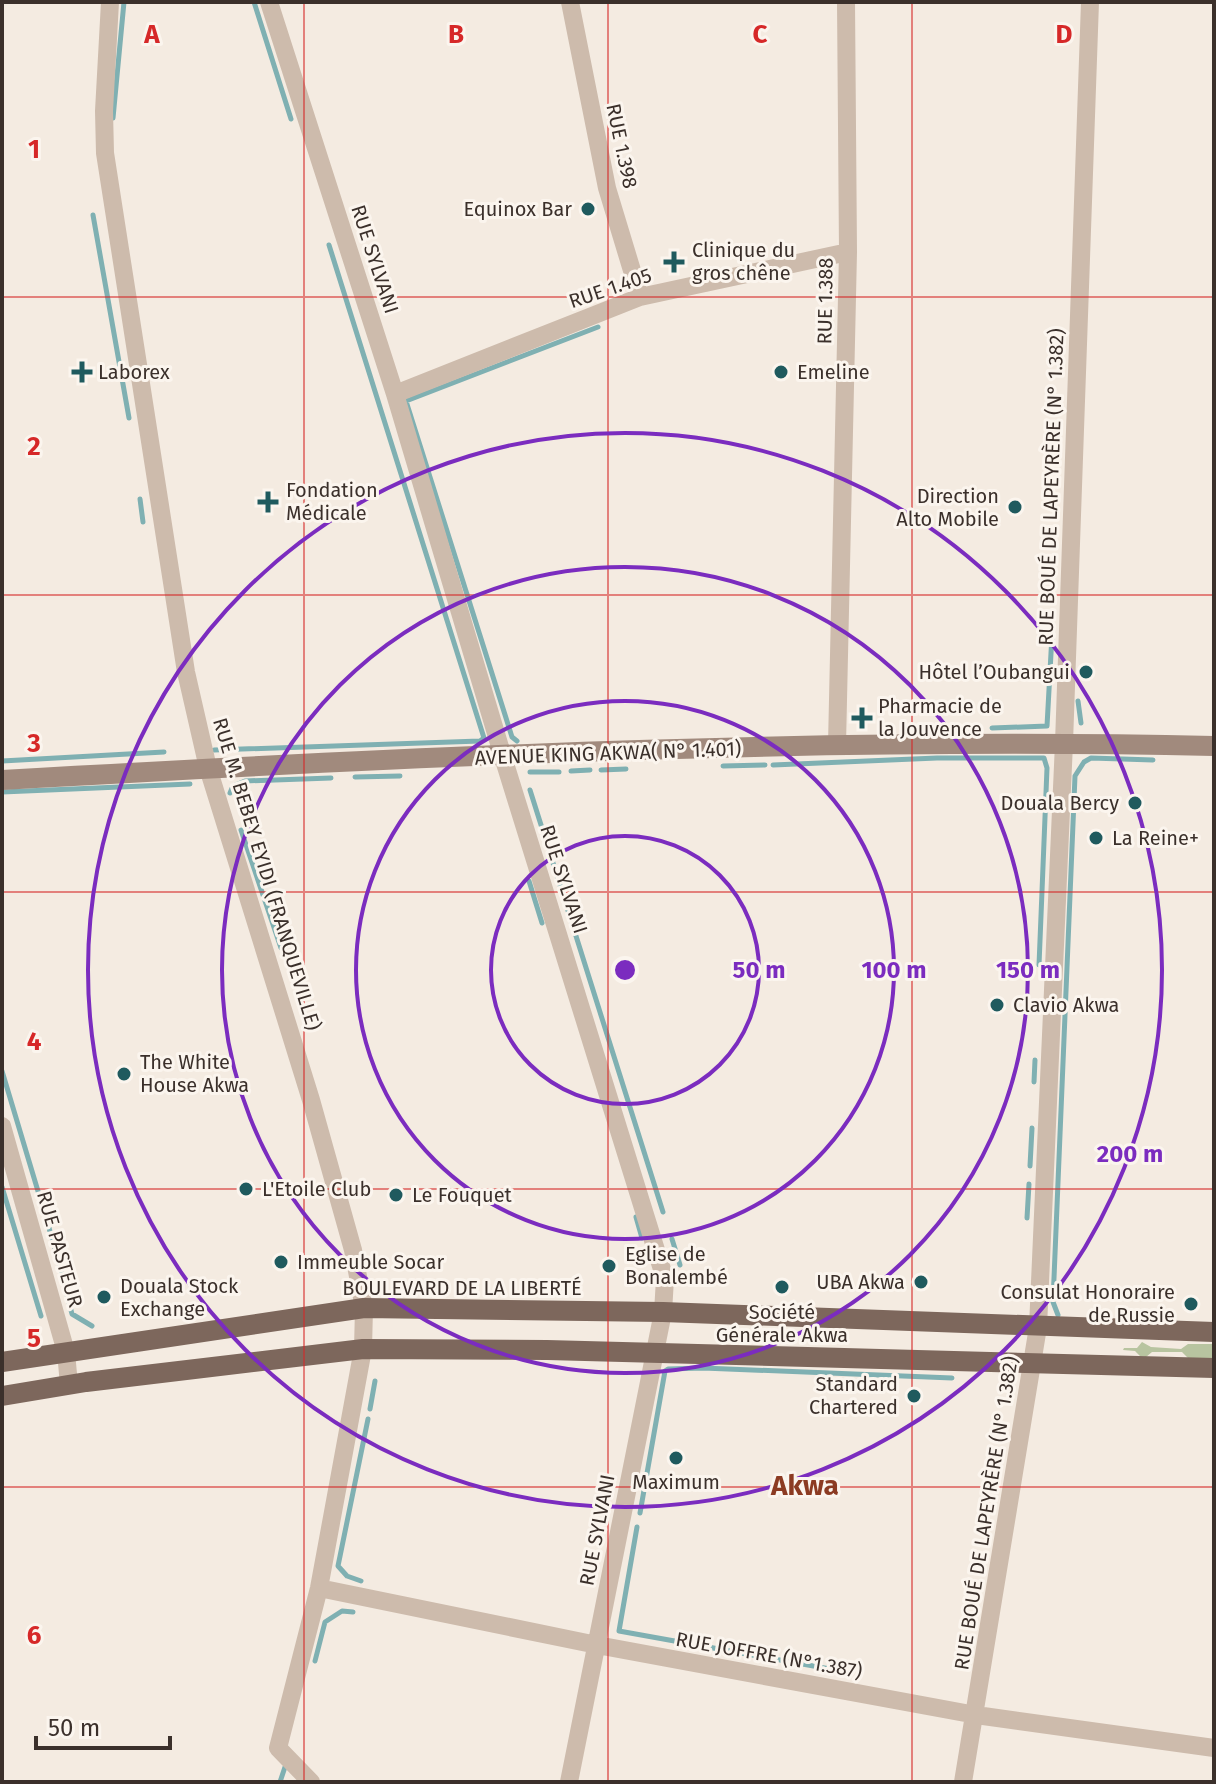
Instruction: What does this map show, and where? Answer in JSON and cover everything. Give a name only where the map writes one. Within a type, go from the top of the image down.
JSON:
[{"type":"main road","name":"BOULEVARD DE LA LIBERTÉ","points":[[2,1362],[364,1308],[663,1312],[1214,1332]]},
{"type":"main road","points":[[2,1396],[363,1349],[1214,1368]]},
{"type":"street","name":"RUE M. BEBEY EYIDI (FRANQUEVILLE)","points":[[110,2],[105,153],[180,641],[208,768],[311,1100],[353,1250],[364,1308],[363,1349],[319,1588],[278,1748],[311,1782]]},
{"type":"street","name":"RUE SYLVANI","points":[[269,2],[395,394],[503,757],[665,1279],[655,1354],[569,1782]]},
{"type":"street","name":"RUE 1.398","points":[[570,2],[607,188],[640,297]]},
{"type":"street","name":"RUE 1.388","points":[[837,745],[848,252],[846,2]]},
{"type":"street","name":"RUE BOUÉ DE LAPEYRÈRE (N° 1.382)","points":[[963,1782],[1038,1327],[1064,743],[1090,2]]},
{"type":"street","name":"RUE 1.405","points":[[395,394],[640,297],[848,252]]},
{"type":"street","name":"AVENUE KING AKWA( N° 1.401)","points":[[2,780],[208,768],[837,745],[1064,743],[1214,746]]},
{"type":"street","name":"RUE PASTEUR","points":[[2,1126],[66,1352],[69,1385]]},
{"type":"street","name":"RUE JOFFRE (N°1.387)","points":[[319,1588],[597,1645],[976,1715],[1214,1748]]},
{"type":"green space","points":[[1142,1342],[1151,1347],[1181,1349],[1188,1344],[1214,1344],[1214,1359],[1188,1358],[1182,1352],[1152,1352],[1146,1357],[1135,1351],[1123,1350],[1137,1348]]},
{"type":"waterway","points":[[113,118],[124,2]]},
{"type":"waterway","points":[[254,2],[291,119]]},
{"type":"waterway","points":[[93,215],[129,418]]},
{"type":"waterway","points":[[214,750],[480,741],[484,738],[329,245]]},
{"type":"waterway","points":[[517,741],[512,737],[406,401],[598,327]]},
{"type":"waterway","points":[[140,499],[143,522]]},
{"type":"waterway","points":[[992,728],[1047,726],[1052,635]]},
{"type":"waterway","points":[[1078,701],[1081,723]]},
{"type":"waterway","points":[[2,761],[164,752]]},
{"type":"waterway","points":[[773,765],[937,758],[1044,758],[1047,768],[1039,965]]},
{"type":"waterway","points":[[1058,1315],[1053,1302],[1075,776],[1084,762],[1091,758],[1153,760]]},
{"type":"waterway","points":[[723,766],[765,765]]},
{"type":"waterway","points":[[601,770],[626,769]]},
{"type":"waterway","points":[[571,771],[590,770]]},
{"type":"waterway","points":[[530,772],[559,772]]},
{"type":"waterway","points":[[355,777],[400,776]]},
{"type":"waterway","points":[[230,793],[233,786],[245,781],[331,778]]},
{"type":"waterway","points":[[2,792],[190,784]]},
{"type":"waterway","points":[[530,790],[663,1212]]},
{"type":"waterway","points":[[241,830],[281,948]]},
{"type":"waterway","points":[[529,881],[542,923]]},
{"type":"waterway","points":[[1034,1082],[1035,1060]]},
{"type":"waterway","points":[[2,1071],[72,1314],[92,1326]]},
{"type":"waterway","points":[[1030,1166],[1032,1128]]},
{"type":"waterway","points":[[1027,1218],[1029,1184]]},
{"type":"waterway","points":[[2,1187],[41,1316]]},
{"type":"waterway","points":[[636,1217],[642,1238]]},
{"type":"waterway","points":[[672,1239],[680,1265]]},
{"type":"waterway","points":[[640,1513],[665,1371],[668,1369],[952,1378]]},
{"type":"waterway","points":[[370,1409],[375,1381]]},
{"type":"waterway","points":[[361,1581],[347,1576],[338,1566],[368,1419]]},
{"type":"waterway","points":[[637,1527],[619,1631],[830,1669]]},
{"type":"waterway","points":[[315,1661],[325,1622],[342,1611],[353,1612]]},
{"type":"waterway","points":[[280,1782],[285,1767]]},
{"type":"place","name":"Equinox Bar","points":[[588,209]]},
{"type":"place","name":"Clinique du gros chêne","points":[[674,262]]},
{"type":"place","name":"Laborex","points":[[82,372]]},
{"type":"place","name":"Emeline","points":[[781,372]]},
{"type":"place","name":"Fondation Médicale","points":[[268,502]]},
{"type":"place","name":"Direction Alto Mobile","points":[[1015,507]]},
{"type":"place","name":"Hôtel l’Oubangui","points":[[1086,672]]},
{"type":"place","name":"Pharmacie de la Jouvence","points":[[862,718]]},
{"type":"place","name":"Douala Bercy","points":[[1135,803]]},
{"type":"place","name":"La Reine+","points":[[1096,838]]},
{"type":"place","name":"Clavio Akwa","points":[[997,1005]]},
{"type":"place","name":"The White House Akwa","points":[[124,1074]]},
{"type":"place","name":"L'Etoile Club","points":[[246,1189]]},
{"type":"place","name":"Le Fouquet","points":[[396,1195]]},
{"type":"place","name":"Immeuble Socar","points":[[281,1262]]},
{"type":"place","name":"Eglise de Bonalembé","points":[[609,1266]]},
{"type":"place","name":"UBA Akwa","points":[[921,1282]]},
{"type":"place","name":"Société Générale Akwa","points":[[782,1287]]},
{"type":"place","name":"Douala Stock Exchange","points":[[104,1297]]},
{"type":"place","name":"Consulat Honoraire de Russie","points":[[1191,1304]]},
{"type":"place","name":"Standard Chartered","points":[[914,1396]]},
{"type":"place","name":"Maximum","points":[[676,1458]]},
{"type":"district","name":"Akwa","points":[[805,1485]]}]
